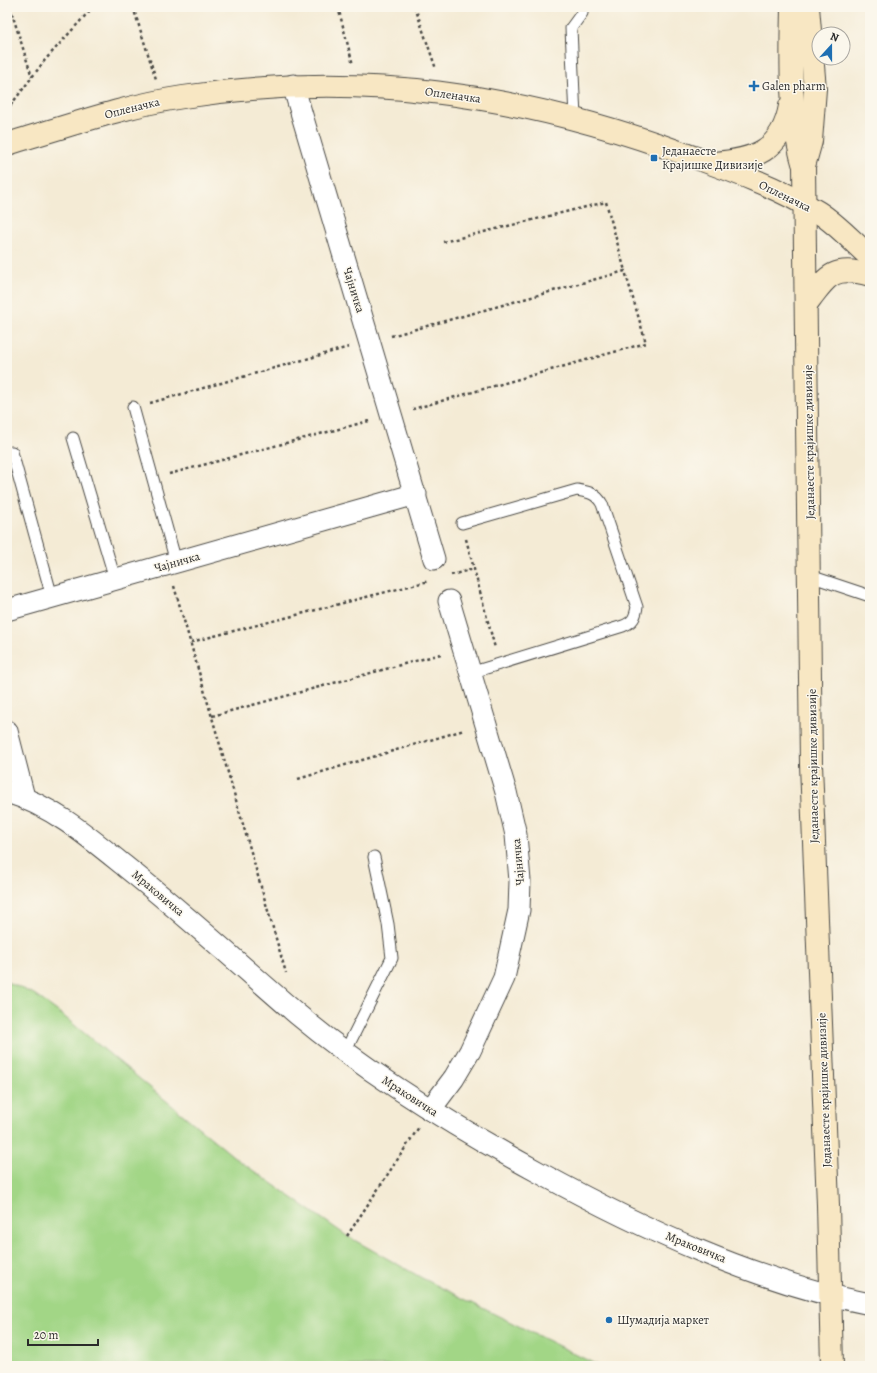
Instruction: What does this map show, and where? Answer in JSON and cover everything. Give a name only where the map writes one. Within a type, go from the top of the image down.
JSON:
[{"type":"street","name":"Једанаесте крајишке дивизије","points":[[792,7],[793,91],[797,143],[804,166]]},
{"type":"street","name":"Једанаесте крајишке дивизије","points":[[808,7],[815,89],[811,141],[804,166],[812,764],[828,1190],[832,1366]]},
{"type":"street","name":"Опленачка","points":[[7,144],[139,105],[223,92],[292,85],[358,86],[443,92],[538,108],[616,129],[712,163],[804,204],[831,222],[870,257]]},
{"type":"street","name":"Чајничка","points":[[292,85],[416,494],[434,560]]},
{"type":"street","points":[[712,163],[732,162],[755,156],[772,145],[785,126],[793,91]]},
{"type":"street","points":[[807,303],[823,283],[834,273],[849,270],[870,275]]},
{"type":"street","name":"Чајничка","points":[[7,610],[416,494]]},
{"type":"street","name":"Чајничка","points":[[430,1110],[462,1065],[489,1012],[504,978],[519,910],[520,881],[516,836],[506,792],[449,601]]},
{"type":"street","points":[[7,731],[16,795]]},
{"type":"street","name":"Мраковичка","points":[[16,795],[60,817],[110,853],[298,1014],[345,1052],[430,1110],[513,1158],[615,1212],[710,1254],[830,1296],[870,1304]]},
{"type":"lane","points":[[575,118],[571,28],[579,19],[582,13],[582,7]]},
{"type":"lane","points":[[133,407],[153,478],[172,563]]},
{"type":"lane","points":[[73,438],[115,579]]},
{"type":"lane","points":[[12,452],[52,597]]},
{"type":"lane","points":[[462,523],[577,490],[591,493],[597,496],[602,504],[637,607],[636,616],[632,621],[623,626],[470,673]]},
{"type":"lane","points":[[810,576],[870,596]]},
{"type":"lane","points":[[345,1052],[392,958],[388,924],[374,857]]},
{"type":"path","points":[[10,7],[32,77]]},
{"type":"path","points":[[7,110],[32,77],[93,7]]},
{"type":"path","points":[[133,7],[164,100]]},
{"type":"path","points":[[338,7],[358,86]]},
{"type":"path","points":[[415,7],[443,92]]},
{"type":"path","points":[[153,478],[392,415],[646,343],[606,202],[443,242]]},
{"type":"path","points":[[133,407],[626,271]]},
{"type":"path","points":[[462,523],[499,664]]},
{"type":"path","points":[[172,563],[191,642],[287,976]]},
{"type":"path","points":[[449,575],[473,569]]},
{"type":"path","points":[[191,642],[431,580]]},
{"type":"path","points":[[212,716],[442,654]]},
{"type":"path","points":[[298,779],[486,725]]},
{"type":"path","points":[[347,1236],[430,1110]]},
{"type":"green space","points":[[7,982],[34,994],[61,1014],[238,1160],[347,1236],[422,1278],[599,1366],[7,1366]]},
{"type":"place","name":"Galen pharm","points":[[754,86]]},
{"type":"place","name":"Једанаесте Крајишке Дивизије","points":[[654,158]]},
{"type":"place","name":"Шумадија маркет","points":[[609,1320]]}]
